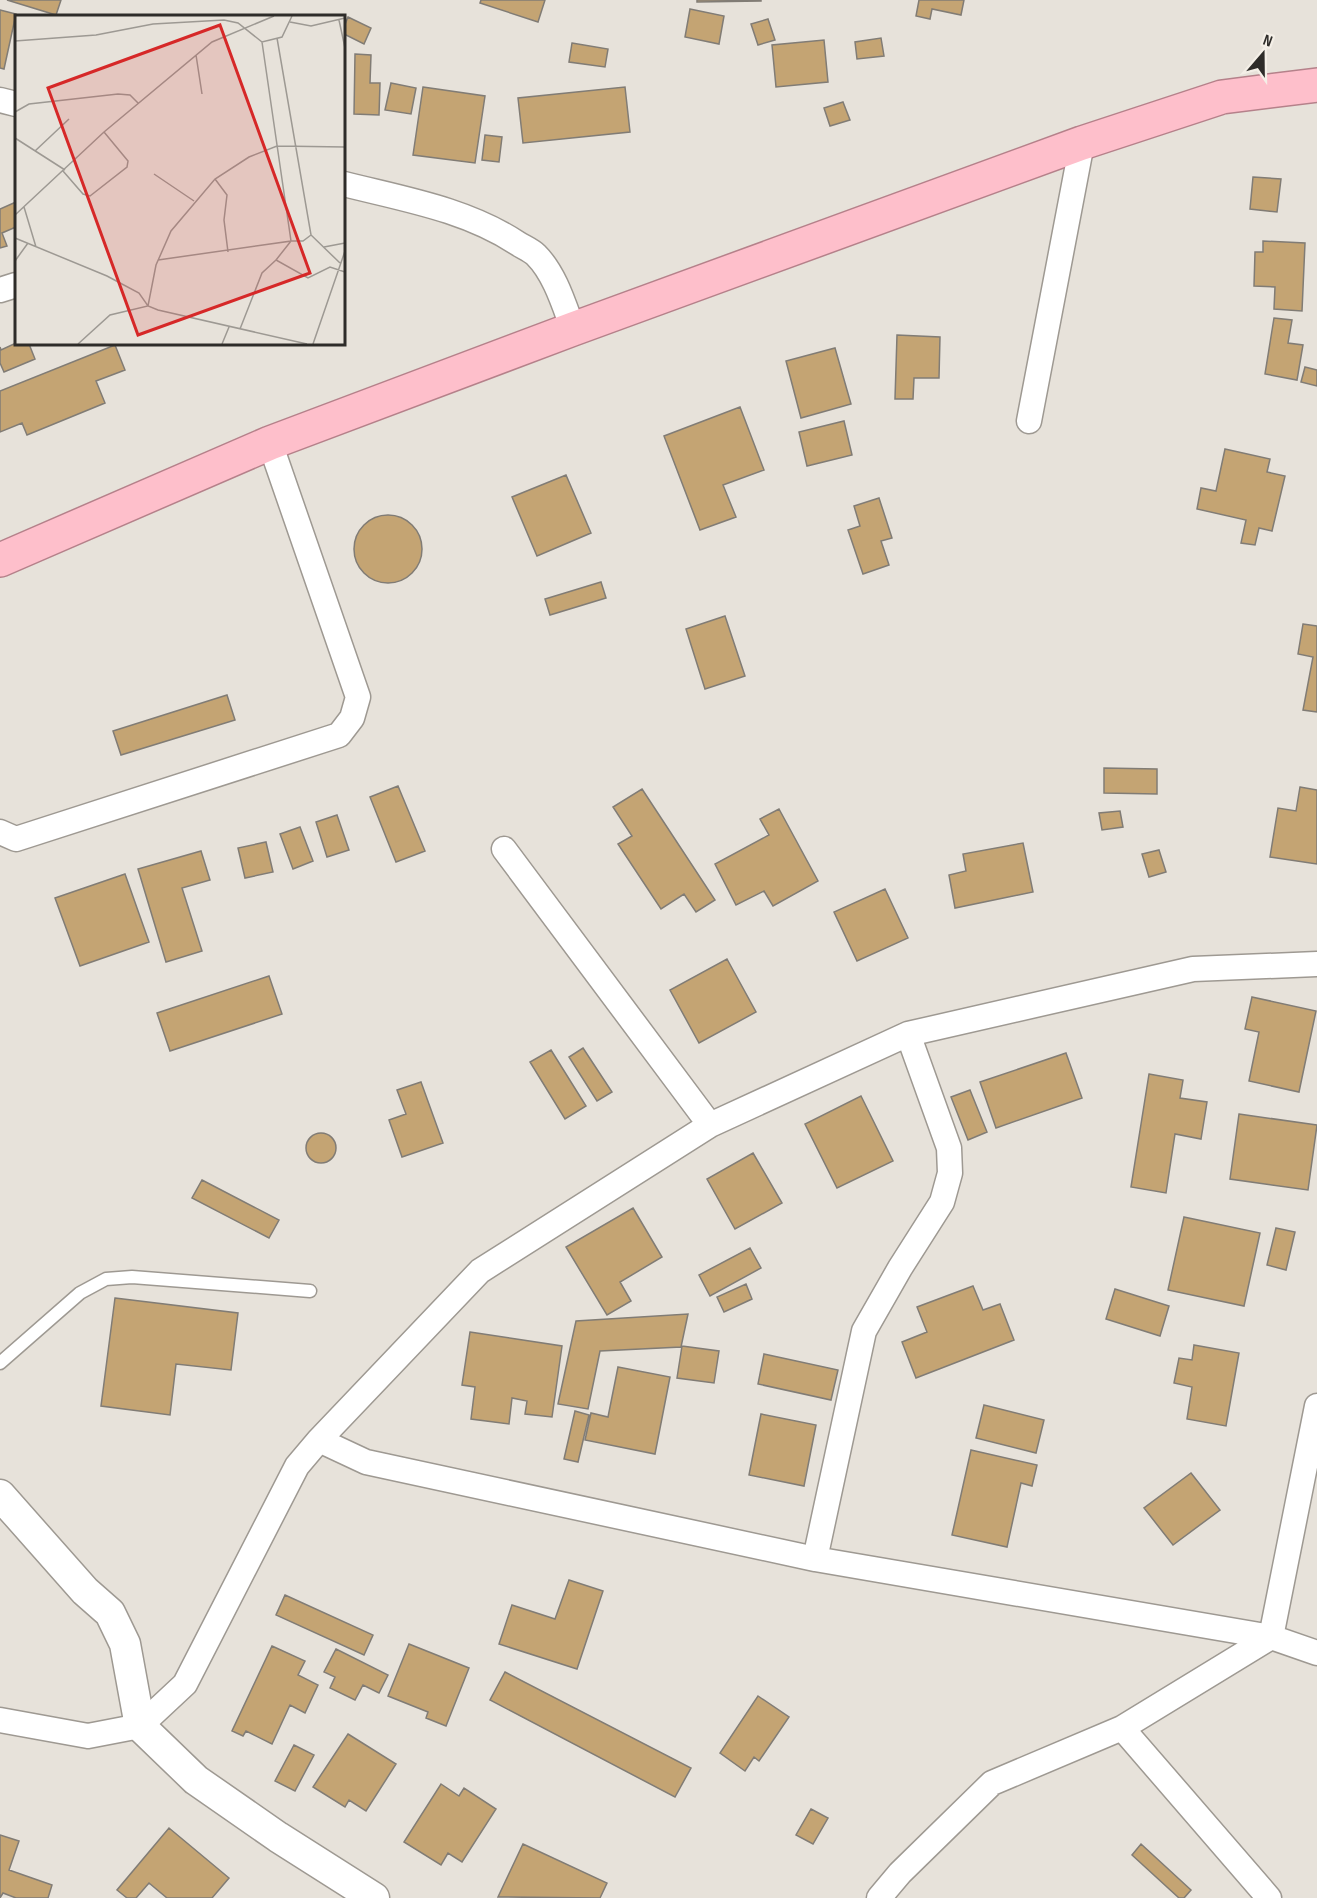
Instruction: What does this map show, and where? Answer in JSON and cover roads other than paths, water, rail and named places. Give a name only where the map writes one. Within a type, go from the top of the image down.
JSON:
[{"type":"highway","points":[[0,560],[270,443],[573,329],[1082,143],[1222,97],[1317,85]]},
{"type":"street","points":[[0,100],[15,104]]},
{"type":"street","points":[[1029,421],[1082,143]]},
{"type":"street","points":[[345,184],[460,214],[496,229],[536,255],[562,300],[573,329]]},
{"type":"street","points":[[0,290],[15,285]]},
{"type":"street","points":[[0,832],[16,839],[339,735],[352,718],[358,697],[270,443]]},
{"type":"street","points":[[504,849],[710,1125]]},
{"type":"street","points":[[0,1720],[88,1736],[140,1726],[185,1684],[297,1466],[319,1440],[480,1271],[710,1125],[908,1034],[1193,969],[1317,964]]},
{"type":"street","points":[[815,1559],[864,1331],[942,1202],[950,1173],[949,1148],[908,1034]]},
{"type":"street","points":[[879,1898],[900,1873],[992,1783],[1122,1728],[1271,1636],[1317,1406]]},
{"type":"street","points":[[319,1440],[366,1462],[815,1559],[1271,1636],[1317,1653]]},
{"type":"street","points":[[0,1495],[85,1591],[110,1613],[125,1644],[140,1726],[196,1780],[278,1837],[374,1898]]},
{"type":"street","points":[[1122,1728],[1269,1898]]},
{"type":"lane","points":[[0,1363],[80,1293],[106,1279],[132,1277],[310,1292]]}]
